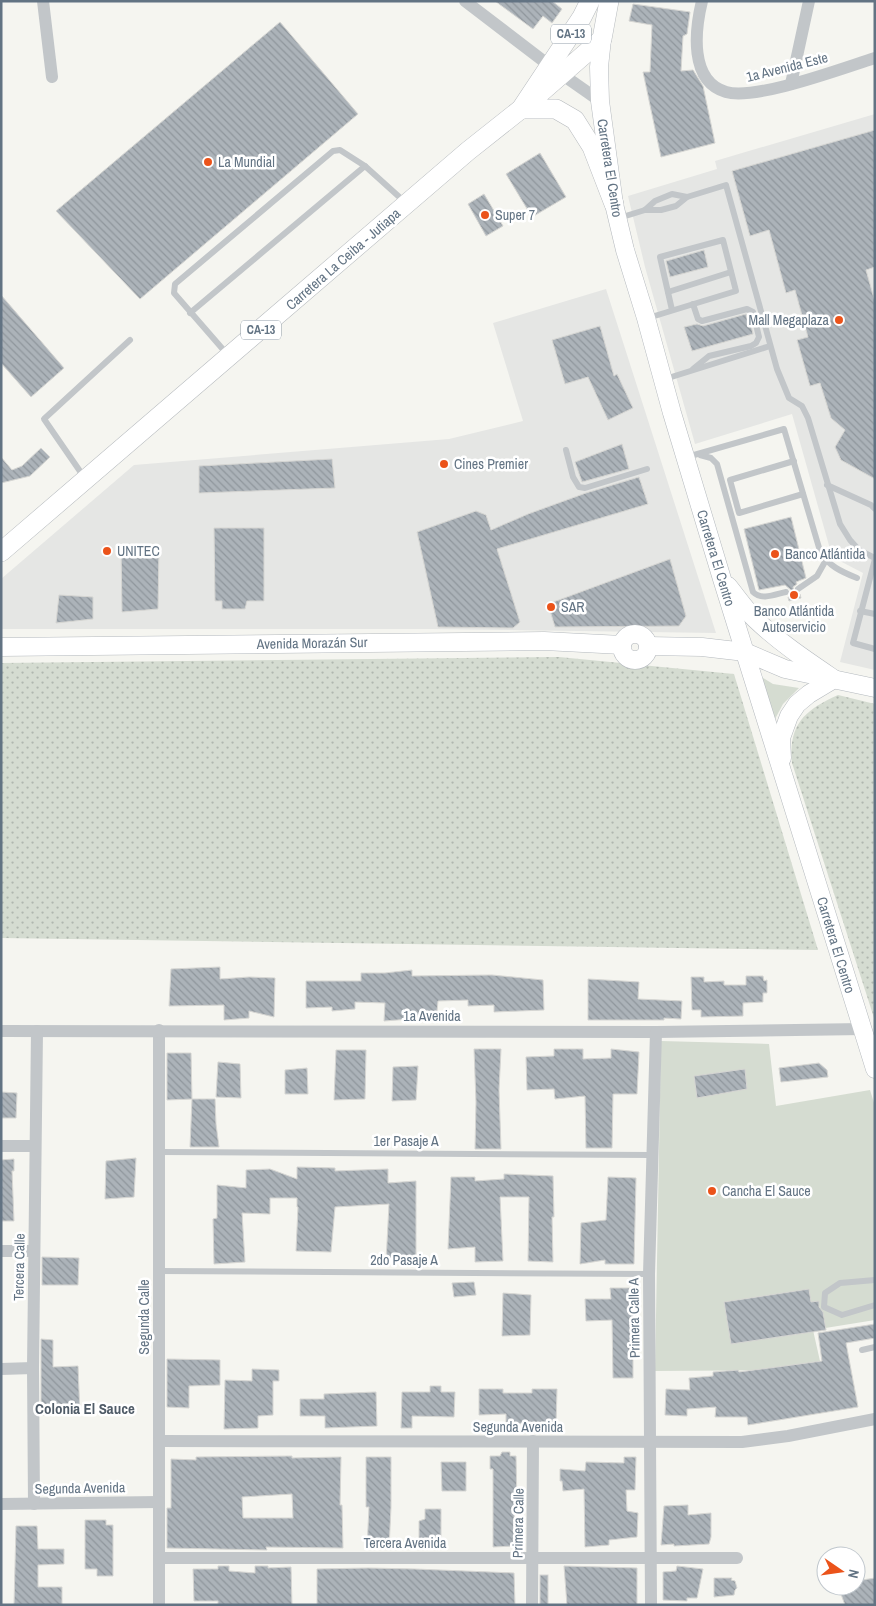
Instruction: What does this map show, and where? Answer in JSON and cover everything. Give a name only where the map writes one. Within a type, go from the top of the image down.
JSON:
[{"type":"main road","name":"Carretera La Ceiba - Jutiapa","points":[[1,552],[468,151],[520,109],[556,70],[590,1]]},
{"type":"main road","name":"CA-13","points":[[556,70],[602,39],[609,1]]},
{"type":"main road","name":"Carretera El Centro","points":[[602,39],[600,101],[616,211],[625,250],[664,379],[691,456],[722,580],[875,1069]]},
{"type":"main road","points":[[520,109],[556,109],[575,120],[592,147],[616,211]]},
{"type":"main road","points":[[722,580],[755,618],[776,638],[834,679],[809,694],[797,704],[789,716],[781,738],[782,773]]},
{"type":"main road","name":"Avenida Morazán Sur","points":[[1,647],[544,641],[622,645],[623,653],[634,660],[643,658],[648,650],[648,646],[702,648],[745,652],[785,669],[875,688]]},
{"type":"street","points":[[44,1],[52,77]]},
{"type":"street","points":[[465,1],[600,101]]},
{"type":"street","name":"1a Avenida Este","points":[[702,1],[697,23],[698,61],[708,82],[726,92],[748,94],[792,84],[875,58]]},
{"type":"street","points":[[792,84],[809,1]]},
{"type":"street","name":"1a Avenida","points":[[1,1031],[656,1032],[863,1029]]},
{"type":"street","name":"Segunda Calle","points":[[159,1030],[159,1605]]},
{"type":"street","name":"Tercera Calle","points":[[34,1504],[33,1368],[36,1031]]},
{"type":"street","name":"Primera Calle A","points":[[651,1605],[649,1274],[656,1032]]},
{"type":"street","points":[[1,1146],[35,1146]]},
{"type":"street","points":[[1,1250],[34,1251]]},
{"type":"street","points":[[1,1369],[33,1368]]},
{"type":"street","name":"Segunda Avenida","points":[[160,1441],[742,1442],[788,1436],[875,1419]]},
{"type":"street","name":"Primera Calle","points":[[532,1605],[533,1441]]},
{"type":"street","name":"Segunda Avenida","points":[[1,1504],[159,1502]]},
{"type":"street","name":"Tercera Avenida","points":[[159,1558],[737,1558]]},
{"type":"lane","points":[[229,357],[174,293],[175,284],[333,151],[340,150],[365,166],[407,204]]},
{"type":"lane","points":[[190,313],[365,166]]},
{"type":"lane","points":[[616,211],[661,210],[676,206],[687,197],[726,185],[777,369],[789,398],[802,406],[808,418],[840,524],[859,550],[875,558],[852,643],[875,649]]},
{"type":"lane","points":[[645,210],[655,201],[672,194],[687,197]]},
{"type":"lane","points":[[646,318],[693,304],[736,290],[723,240],[660,257],[672,310]]},
{"type":"lane","points":[[668,292],[731,272]]},
{"type":"lane","points":[[693,304],[698,319],[702,321],[747,309],[753,312],[759,337],[756,343],[751,346],[709,356],[694,369]]},
{"type":"lane","points":[[86,480],[44,419],[130,340]]},
{"type":"lane","points":[[664,379],[770,346]]},
{"type":"lane","points":[[691,456],[784,429],[818,546],[826,560],[840,572],[857,578]]},
{"type":"lane","points":[[566,450],[579,487],[585,488],[647,469]]},
{"type":"lane","points":[[691,456],[707,456],[717,464],[754,594],[765,597],[786,592]]},
{"type":"lane","points":[[794,461],[730,480],[739,513],[803,494]]},
{"type":"lane","points":[[828,484],[871,505],[875,509]]},
{"type":"lane","points":[[798,589],[817,576],[826,560]]},
{"type":"lane","points":[[860,611],[875,614]]},
{"type":"lane","name":"1er Pasaje A","points":[[160,1152],[651,1154]]},
{"type":"lane","name":"2do Pasaje A","points":[[160,1271],[649,1274]]},
{"type":"lane","points":[[875,1280],[840,1283],[825,1292],[824,1307],[842,1315],[875,1305]]},
{"type":"lane","points":[[862,1350],[875,1347]]},
{"type":"shaded area","points":[[875,114],[875,670],[840,662],[863,573],[838,560],[830,549],[792,414],[695,444],[645,267],[628,196],[717,169],[715,161]]},
{"type":"shaded area","points":[[606,289],[716,633],[431,629],[1,629],[1,579],[134,465],[449,439],[523,421],[493,323]]},
{"type":"shaded area","points":[[559,657],[734,674],[818,950],[1,938],[1,663]]},
{"type":"shaded area","points":[[760,676],[773,684],[799,688],[783,704],[775,719]]},
{"type":"shaded area","points":[[838,695],[875,704],[875,1021],[792,763],[791,749],[793,738],[801,720],[816,706]]},
{"type":"shaded area","points":[[661,1041],[769,1044],[776,1106],[870,1090],[875,1106],[875,1320],[813,1330],[822,1370],[655,1371]]},
{"type":"building","points":[[495,1],[552,1],[562,9],[552,23],[543,16],[533,29]]},
{"type":"building","points":[[633,4],[690,12],[687,34],[683,36],[681,71],[693,70],[703,86],[715,143],[661,157],[643,72],[650,72],[652,25],[629,21]]},
{"type":"building","name":"La Mundial","points":[[280,22],[358,114],[140,299],[56,211]]},
{"type":"building","name":"Mall Megaplaza","points":[[875,130],[875,267],[866,270],[875,302],[875,479],[841,460],[835,447],[845,430],[831,418],[820,383],[810,386],[797,340],[808,337],[795,290],[786,293],[769,230],[750,236],[732,171]]},
{"type":"building","points":[[540,153],[566,197],[532,217],[506,174]]},
{"type":"building","name":"Super 7","points":[[484,194],[503,226],[486,236],[468,204]]},
{"type":"building","points":[[704,250],[708,267],[670,277],[666,261]]},
{"type":"building","points":[[1,295],[64,368],[31,397],[1,363]]},
{"type":"building","points":[[746,314],[753,334],[692,351],[684,327],[697,324],[703,326]]},
{"type":"building","points":[[600,326],[614,376],[617,374],[633,408],[608,420],[588,377],[565,384],[552,340]]},
{"type":"building","points":[[622,444],[629,469],[582,482],[575,462]]},
{"type":"building","points":[[41,448],[50,457],[30,476],[1,483],[1,457],[12,470],[22,466]]},
{"type":"building","points":[[332,459],[335,488],[199,493],[199,466]]},
{"type":"building","points":[[639,477],[648,504],[497,549],[520,622],[513,628],[438,627],[417,532],[476,511],[486,515],[491,530],[586,493]]},
{"type":"building","name":"Banco Atlántida","points":[[791,517],[806,578],[796,582],[797,584],[793,587],[794,592],[800,594],[801,598],[789,601],[788,597],[791,594],[791,590],[785,585],[759,590],[744,529]]},
{"type":"building","points":[[214,528],[264,528],[264,601],[247,601],[245,609],[222,609],[222,601],[215,601]]},
{"type":"building","points":[[121,546],[159,547],[158,609],[122,612]]},
{"type":"building","points":[[670,559],[686,616],[679,626],[555,627],[548,604]]},
{"type":"building","points":[[59,595],[93,597],[93,619],[56,623]]},
{"type":"building","points":[[220,967],[220,979],[275,978],[274,1017],[249,1011],[249,1018],[224,1020],[224,1005],[169,1006],[171,969]]},
{"type":"building","points":[[412,970],[412,976],[492,975],[543,980],[544,1010],[494,1012],[494,1005],[468,1006],[468,1000],[438,1001],[436,1021],[410,1019],[384,1021],[385,1003],[355,1002],[355,1009],[332,1011],[332,1007],[306,1008],[306,981],[361,981],[361,973]]},
{"type":"building","points":[[746,976],[763,976],[764,981],[767,980],[767,993],[763,993],[763,1002],[743,1003],[743,1016],[701,1017],[701,1010],[692,1010],[691,977],[704,977],[704,982],[724,981],[724,985],[746,985]]},
{"type":"building","points":[[588,979],[639,982],[638,999],[682,1001],[681,1019],[588,1020]]},
{"type":"building","points":[[474,1049],[501,1049],[499,1090],[501,1149],[475,1149]]},
{"type":"building","points":[[554,1049],[583,1049],[583,1059],[611,1058],[611,1049],[639,1052],[637,1094],[613,1094],[612,1148],[586,1148],[585,1096],[555,1099],[554,1089],[527,1090],[526,1057],[554,1056]]},
{"type":"building","points":[[336,1050],[366,1050],[365,1099],[334,1100]]},
{"type":"building","points":[[167,1053],[191,1053],[192,1099],[167,1100]]},
{"type":"building","points":[[218,1062],[240,1064],[241,1098],[216,1097]]},
{"type":"building","points":[[819,1063],[827,1070],[828,1077],[781,1082],[779,1068]]},
{"type":"building","points":[[418,1066],[416,1100],[392,1101],[393,1067]]},
{"type":"building","points":[[307,1068],[308,1094],[285,1094],[285,1070]]},
{"type":"building","points":[[745,1069],[747,1089],[697,1098],[694,1076]]},
{"type":"building","points":[[1,1092],[17,1093],[16,1118],[1,1118]]},
{"type":"building","points":[[192,1099],[215,1099],[219,1147],[190,1147]]},
{"type":"building","points":[[136,1158],[134,1197],[105,1199],[106,1161]]},
{"type":"building","points":[[14,1159],[14,1171],[12,1171],[14,1221],[1,1221],[1,1160]]},
{"type":"building","points":[[297,1167],[335,1168],[335,1171],[388,1169],[388,1183],[416,1181],[416,1263],[386,1262],[389,1204],[335,1207],[331,1252],[296,1251],[297,1198],[270,1198],[270,1214],[242,1213],[245,1262],[214,1264],[213,1219],[217,1218],[217,1185],[246,1188],[246,1170],[270,1169],[297,1179]]},
{"type":"building","points":[[504,1174],[553,1176],[553,1262],[528,1261],[529,1197],[500,1197],[503,1261],[475,1262],[475,1247],[448,1249],[451,1177],[475,1177],[475,1181],[504,1179]]},
{"type":"building","points":[[608,1177],[636,1178],[634,1264],[605,1264],[605,1260],[580,1264],[581,1223],[606,1220]]},
{"type":"building","points":[[42,1257],[79,1258],[78,1285],[42,1285]]},
{"type":"building","points":[[474,1282],[476,1295],[454,1297],[452,1283]]},
{"type":"building","points":[[610,1288],[636,1288],[637,1326],[633,1326],[633,1378],[613,1378],[612,1320],[586,1321],[585,1299],[611,1299]]},
{"type":"building","points":[[809,1289],[811,1302],[819,1301],[826,1330],[731,1344],[724,1302]]},
{"type":"building","points":[[503,1293],[531,1295],[530,1335],[502,1336]]},
{"type":"building","points":[[875,1324],[875,1338],[846,1343],[858,1407],[748,1425],[747,1417],[715,1417],[716,1407],[687,1409],[687,1416],[665,1415],[666,1389],[690,1390],[689,1378],[713,1376],[713,1372],[738,1370],[739,1372],[822,1361],[818,1333]]},
{"type":"building","points":[[41,1339],[53,1340],[53,1367],[78,1366],[80,1415],[41,1415]]},
{"type":"building","points":[[167,1359],[220,1360],[220,1385],[189,1386],[189,1408],[167,1407]]},
{"type":"building","points":[[252,1369],[279,1370],[279,1381],[273,1381],[273,1415],[258,1416],[258,1428],[224,1429],[225,1380],[252,1381]]},
{"type":"building","points":[[430,1386],[441,1386],[441,1392],[455,1392],[454,1417],[412,1416],[412,1428],[401,1428],[402,1392],[430,1392]]},
{"type":"building","points":[[479,1389],[503,1389],[503,1393],[532,1393],[532,1389],[557,1389],[556,1426],[506,1423],[506,1414],[479,1415]]},
{"type":"building","points":[[376,1392],[377,1426],[325,1428],[325,1416],[300,1416],[300,1399],[324,1399],[324,1394]]},
{"type":"building","points":[[502,1452],[510,1452],[510,1456],[516,1456],[517,1507],[514,1507],[515,1546],[493,1547],[493,1469],[490,1469],[490,1456],[500,1456]]},
{"type":"building","points":[[196,1457],[341,1457],[340,1505],[342,1505],[343,1548],[266,1547],[267,1550],[167,1548],[167,1508],[171,1508],[171,1459],[196,1460]],"holes":[[[292,1494],[293,1518],[243,1518],[242,1497]]]},
{"type":"building","points":[[366,1457],[391,1457],[389,1549],[367,1548],[369,1507],[366,1507]]},
{"type":"building","points":[[624,1457],[636,1457],[635,1490],[626,1490],[627,1511],[638,1513],[637,1537],[609,1540],[609,1545],[585,1547],[584,1489],[563,1491],[562,1481],[560,1481],[560,1469],[585,1471],[586,1462],[624,1463]]},
{"type":"building","points":[[441,1462],[466,1462],[466,1491],[442,1491]]},
{"type":"building","points":[[688,1505],[688,1515],[711,1513],[711,1537],[709,1544],[661,1545],[664,1506]]},
{"type":"building","points":[[425,1509],[441,1509],[441,1547],[419,1547],[419,1521],[425,1519]]},
{"type":"building","points":[[85,1520],[106,1520],[106,1525],[113,1525],[113,1576],[97,1576],[97,1569],[85,1569]]},
{"type":"building","points":[[16,1526],[37,1526],[38,1549],[64,1549],[64,1564],[38,1565],[38,1587],[62,1587],[62,1605],[14,1605]]},
{"type":"building","points":[[218,1566],[229,1566],[229,1571],[255,1573],[255,1566],[268,1566],[268,1568],[291,1567],[292,1605],[218,1605],[218,1601],[194,1601],[193,1569],[218,1569]]},
{"type":"building","points":[[564,1566],[637,1568],[637,1605],[567,1605]]},
{"type":"building","points":[[677,1566],[703,1569],[697,1598],[687,1598],[687,1601],[663,1600],[663,1572],[676,1571]]},
{"type":"building","points":[[368,1568],[514,1573],[515,1605],[317,1605],[317,1569]]},
{"type":"building","points":[[540,1575],[548,1575],[548,1605],[540,1605]]},
{"type":"building","points":[[714,1578],[732,1578],[731,1580],[735,1581],[737,1588],[734,1595],[714,1597]]},
{"type":"building","points":[[875,1578],[875,1605],[845,1605],[842,1596],[866,1596],[866,1579]]},
{"type":"place","name":"La Mundial","points":[[208,162]]},
{"type":"place","name":"Super 7","points":[[485,215]]},
{"type":"place","name":"Mall Megaplaza","points":[[839,320]]},
{"type":"place","name":"Cines Premier","points":[[444,464]]},
{"type":"place","name":"UNITEC","points":[[107,551]]},
{"type":"place","name":"Banco Atlántida","points":[[775,554]]},
{"type":"place","name":"Banco Atlántida Autoservicio","points":[[794,595]]},
{"type":"place","name":"SAR","points":[[551,607]]},
{"type":"place","name":"Cancha El Sauce","points":[[712,1191]]},
{"type":"district","name":"Colonia El Sauce","points":[[85,1408]]}]
